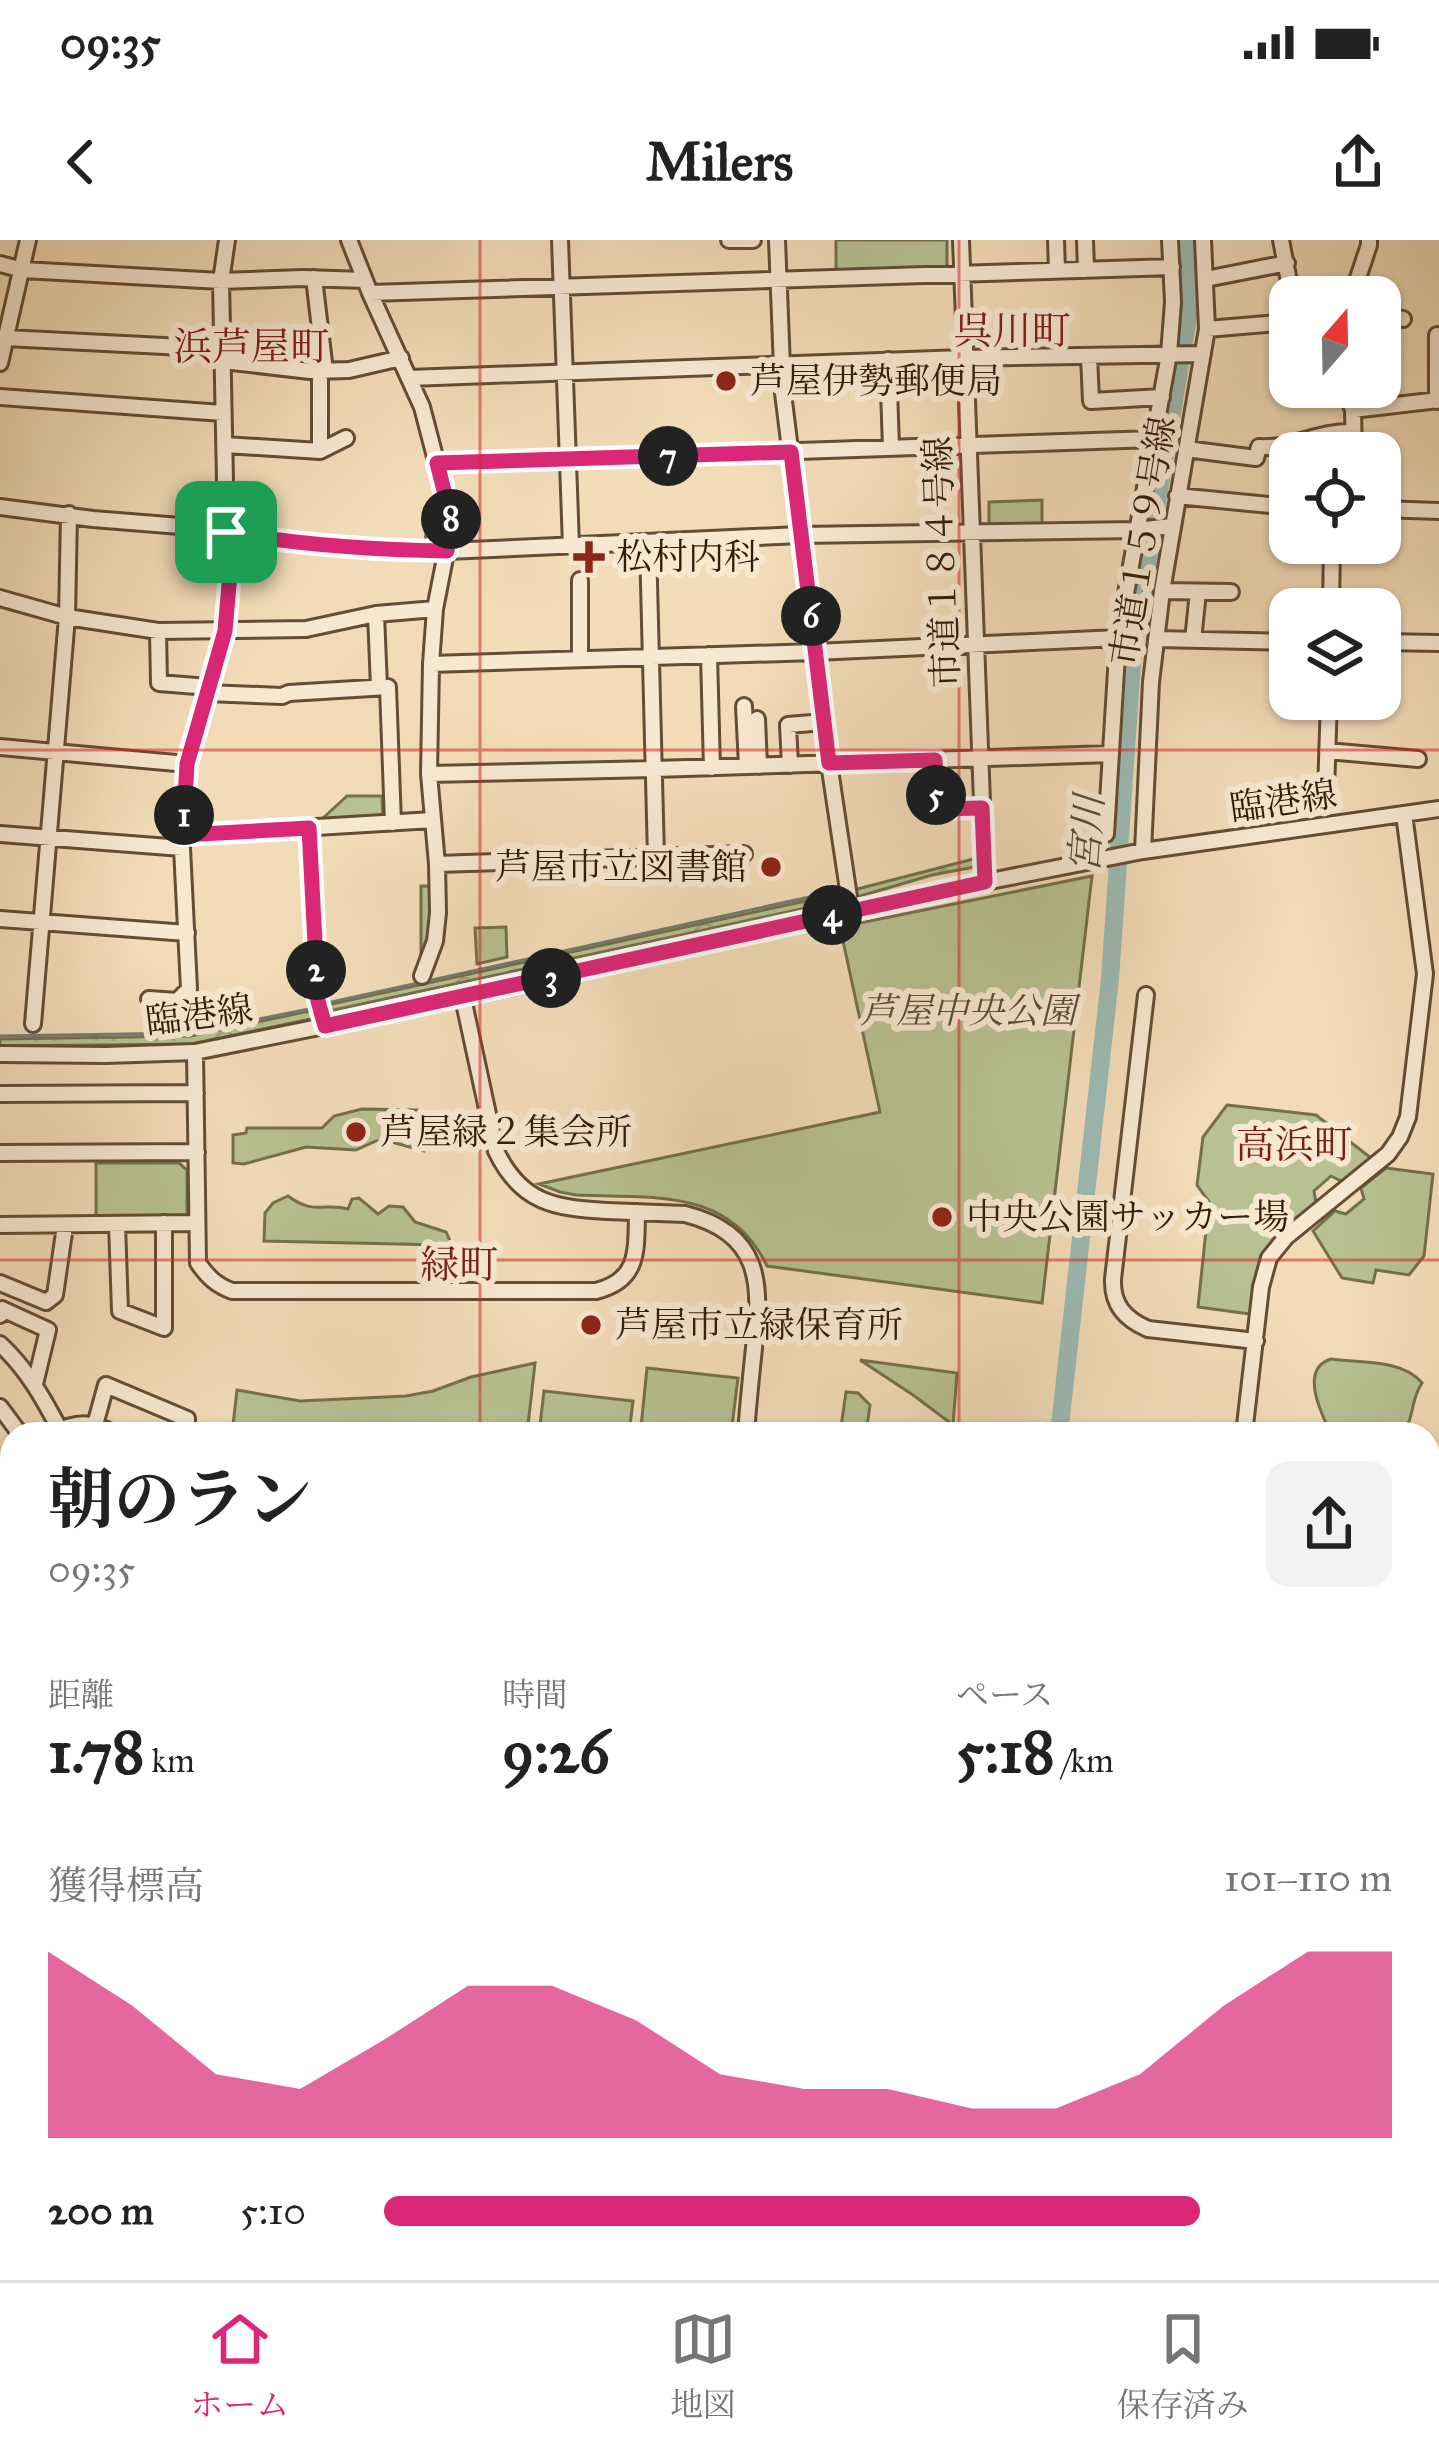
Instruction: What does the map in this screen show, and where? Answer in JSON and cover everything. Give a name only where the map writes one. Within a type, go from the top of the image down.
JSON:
[{"type":"street","points":[[0,363],[28,240]]},
{"type":"street","points":[[149,999],[177,1001],[189,989],[183,842],[187,764],[225,631],[230,574],[221,281],[227,240]]},
{"type":"street","points":[[349,240],[430,433],[452,522],[435,609],[431,664],[435,941],[422,976]]},
{"type":"street","points":[[560,240],[571,546]]},
{"type":"street","points":[[729,240],[753,240]]},
{"type":"street","points":[[777,240],[780,364],[850,910]]},
{"type":"street","name":"市道１８４号線","points":[[961,240],[985,882]]},
{"type":"street","points":[[1056,240],[1057,271]]},
{"type":"street","points":[[1085,240],[1086,270]]},
{"type":"street","points":[[1106,834],[1118,638],[1170,354],[1170,240]]},
{"type":"street","name":"市道１５９号線","points":[[1140,852],[1167,526],[1186,449],[1197,354],[1207,329],[1203,240]]},
{"type":"street","points":[[1281,240],[1289,276]]},
{"type":"street","points":[[1359,276],[1369,240]]},
{"type":"street","points":[[1206,279],[1287,263]]},
{"type":"street","points":[[0,264],[23,270],[221,281],[314,278],[367,286],[1172,268]]},
{"type":"street","points":[[314,278],[322,371],[320,451]]},
{"type":"street","points":[[1207,329],[1269,324]]},
{"type":"street","points":[[1326,432],[1353,432],[1353,410],[1438,400],[1437,335]]},
{"type":"street","points":[[6,338],[223,355],[279,369],[349,370],[401,358]]},
{"type":"street","points":[[409,378],[1197,354]]},
{"type":"street","points":[[1089,356],[1091,400],[1162,397]]},
{"type":"street","points":[[888,361],[891,448]]},
{"type":"street","points":[[0,397],[224,413]]},
{"type":"street","points":[[225,446],[320,451],[346,438]]},
{"type":"street","points":[[437,463],[1154,439]]},
{"type":"street","points":[[1186,449],[1256,458],[1258,447],[1269,448]]},
{"type":"street","points":[[1177,496],[1269,505]]},
{"type":"street","points":[[0,507],[375,550],[1167,526]]},
{"type":"street","points":[[1401,509],[1439,511]]},
{"type":"street","points":[[33,1024],[68,617],[69,514]]},
{"type":"street","points":[[648,544],[656,857]]},
{"type":"street","points":[[580,580],[580,659]]},
{"type":"street","points":[[1162,590],[1232,592]]},
{"type":"street","points":[[1193,640],[1198,592]]},
{"type":"street","points":[[0,598],[68,617],[158,631],[306,629],[376,614],[435,609]]},
{"type":"street","points":[[376,614],[379,688]]},
{"type":"street","points":[[158,631],[159,682],[282,696],[388,687],[392,823]]},
{"type":"street","points":[[431,664],[1118,638]]},
{"type":"street","points":[[1156,639],[1269,641]]},
{"type":"street","points":[[1401,642],[1439,643]]},
{"type":"street","points":[[922,646],[923,666]]},
{"type":"street","points":[[709,656],[712,768]]},
{"type":"street","points":[[744,706],[753,766]]},
{"type":"street","points":[[753,766],[758,719]]},
{"type":"street","points":[[1326,792],[1328,720]]},
{"type":"street","points":[[790,764],[788,724],[824,722]]},
{"type":"street","points":[[0,747],[187,764]]},
{"type":"street","points":[[1327,751],[1418,759]]},
{"type":"street","points":[[429,774],[1111,754]]},
{"type":"street","points":[[935,760],[937,809],[982,808]]},
{"type":"street","name":"臨港線","points":[[0,1054],[195,1052],[985,882],[1140,852],[1439,809]]},
{"type":"street","points":[[1246,1422],[1261,1287],[1274,1250],[1388,1154],[1400,1137],[1410,1107],[1432,975],[1404,814]]},
{"type":"street","points":[[0,834],[183,842],[434,820]]},
{"type":"street","points":[[309,828],[318,1001],[325,1026]]},
{"type":"street","points":[[437,864],[744,854]]},
{"type":"street","points":[[0,919],[187,933]]},
{"type":"street","points":[[1146,995],[1113,1279],[1115,1301],[1132,1322],[1148,1329],[1256,1341]]},
{"type":"street","points":[[463,998],[496,1151],[513,1179],[539,1200],[557,1206],[703,1219],[741,1245],[757,1278],[759,1308],[747,1422]]},
{"type":"street","points":[[195,1052],[198,1264],[208,1278],[232,1291],[584,1292],[609,1288],[623,1280],[635,1258],[637,1212]]},
{"type":"street","points":[[0,1094],[196,1093]]},
{"type":"street","points":[[0,1153],[197,1152]]},
{"type":"street","points":[[117,1224],[120,1311],[164,1328],[164,1223]]},
{"type":"street","points":[[0,1225],[197,1223]]},
{"type":"street","points":[[0,1283],[46,1302],[55,1295],[65,1226]]},
{"type":"street","points":[[0,1315],[2,1310],[48,1330],[35,1384]]},
{"type":"street","points":[[0,1344],[35,1384],[52,1422]]},
{"type":"street","points":[[95,1422],[106,1385],[188,1422]]},
{"type":"green space","points":[[836,240],[947,240],[947,270],[836,273]]},
{"type":"green space","points":[[1042,500],[1042,524],[989,525],[989,502]]},
{"type":"green space","points":[[432,508],[445,510],[446,546],[424,548],[429,513]]},
{"type":"green space","points":[[347,796],[382,796],[383,817],[322,819]]},
{"type":"green space","points":[[981,857],[980,866],[857,897],[329,1011],[327,1005],[842,893]]},
{"type":"green space","name":"芦屋中央公園","points":[[1092,876],[1042,1303],[767,1266],[751,1240],[710,1209],[659,1198],[576,1195],[539,1184],[880,1112],[840,927]]},
{"type":"green space","points":[[421,886],[433,886],[433,927],[421,967]]},
{"type":"green space","points":[[506,927],[507,957],[477,964],[475,928]]},
{"type":"green space","points":[[314,1010],[316,1018],[191,1044],[0,1046],[0,1039],[191,1036]]},
{"type":"green space","points":[[1227,1105],[1316,1115],[1371,1158],[1343,1182],[1331,1176],[1314,1191],[1316,1203],[1276,1239],[1262,1261],[1250,1314],[1198,1307],[1209,1202],[1197,1185],[1203,1137]]},
{"type":"green space","points":[[362,1109],[417,1110],[445,1126],[424,1151],[376,1141],[356,1150],[306,1147],[233,1163],[233,1135],[246,1133],[247,1128],[322,1128],[334,1116]]},
{"type":"green space","points":[[96,1163],[179,1163],[187,1170],[187,1219],[96,1221]]},
{"type":"green space","points":[[1386,1168],[1433,1174],[1424,1256],[1409,1275],[1376,1270],[1373,1283],[1342,1278],[1313,1231],[1335,1211],[1346,1214],[1364,1199],[1361,1188]]},
{"type":"green space","points":[[288,1196],[313,1207],[348,1209],[352,1199],[359,1198],[378,1214],[389,1206],[403,1207],[415,1222],[446,1232],[450,1241],[442,1245],[264,1241],[265,1213]]},
{"type":"green space","points":[[1331,1359],[1368,1362],[1414,1375],[1422,1383],[1409,1422],[1326,1422],[1314,1382],[1321,1364]]},
{"type":"green space","points":[[860,1360],[957,1373],[953,1422]]},
{"type":"green space","points":[[535,1363],[528,1422],[233,1422],[237,1390],[300,1401],[406,1396]]},
{"type":"green space","points":[[647,1368],[738,1378],[732,1422],[642,1422]]},
{"type":"green space","points":[[544,1391],[633,1401],[630,1422],[540,1422]]},
{"type":"green space","points":[[846,1392],[858,1393],[870,1405],[868,1422],[842,1422]]},
{"type":"waterway","name":"宮川","points":[[1060,1422],[1110,979],[1133,648],[1189,310],[1186,240]]},
{"type":"waterway","points":[[327,1003],[841,890]]},
{"type":"waterway","points":[[0,1036],[189,1033],[314,1008]]},
{"type":"place","name":"芦屋伊勢郵便局","points":[[726,381]]},
{"type":"place","name":"松村内科","points":[[589,557]]},
{"type":"place","name":"芦屋市立図書館","points":[[771,867]]},
{"type":"place","name":"芦屋緑２集会所","points":[[356,1132]]},
{"type":"place","name":"中央公園サッカー場","points":[[942,1217]]},
{"type":"place","name":"芦屋市立緑保育所","points":[[591,1325]]},
{"type":"district","name":"呉川町","points":[[1012,331]]},
{"type":"district","name":"浜芦屋町","points":[[251,347]]},
{"type":"district","name":"高浜町","points":[[1294,1145]]},
{"type":"district","name":"緑町","points":[[459,1265]]},
{"type":"route","points":[[791,452],[829,763],[935,760],[937,809],[982,808],[985,882],[325,1026],[318,1001],[309,828],[183,835],[187,764],[225,631],[230,574],[226,532],[290,543],[447,551],[452,522],[437,463],[791,452]]}]
